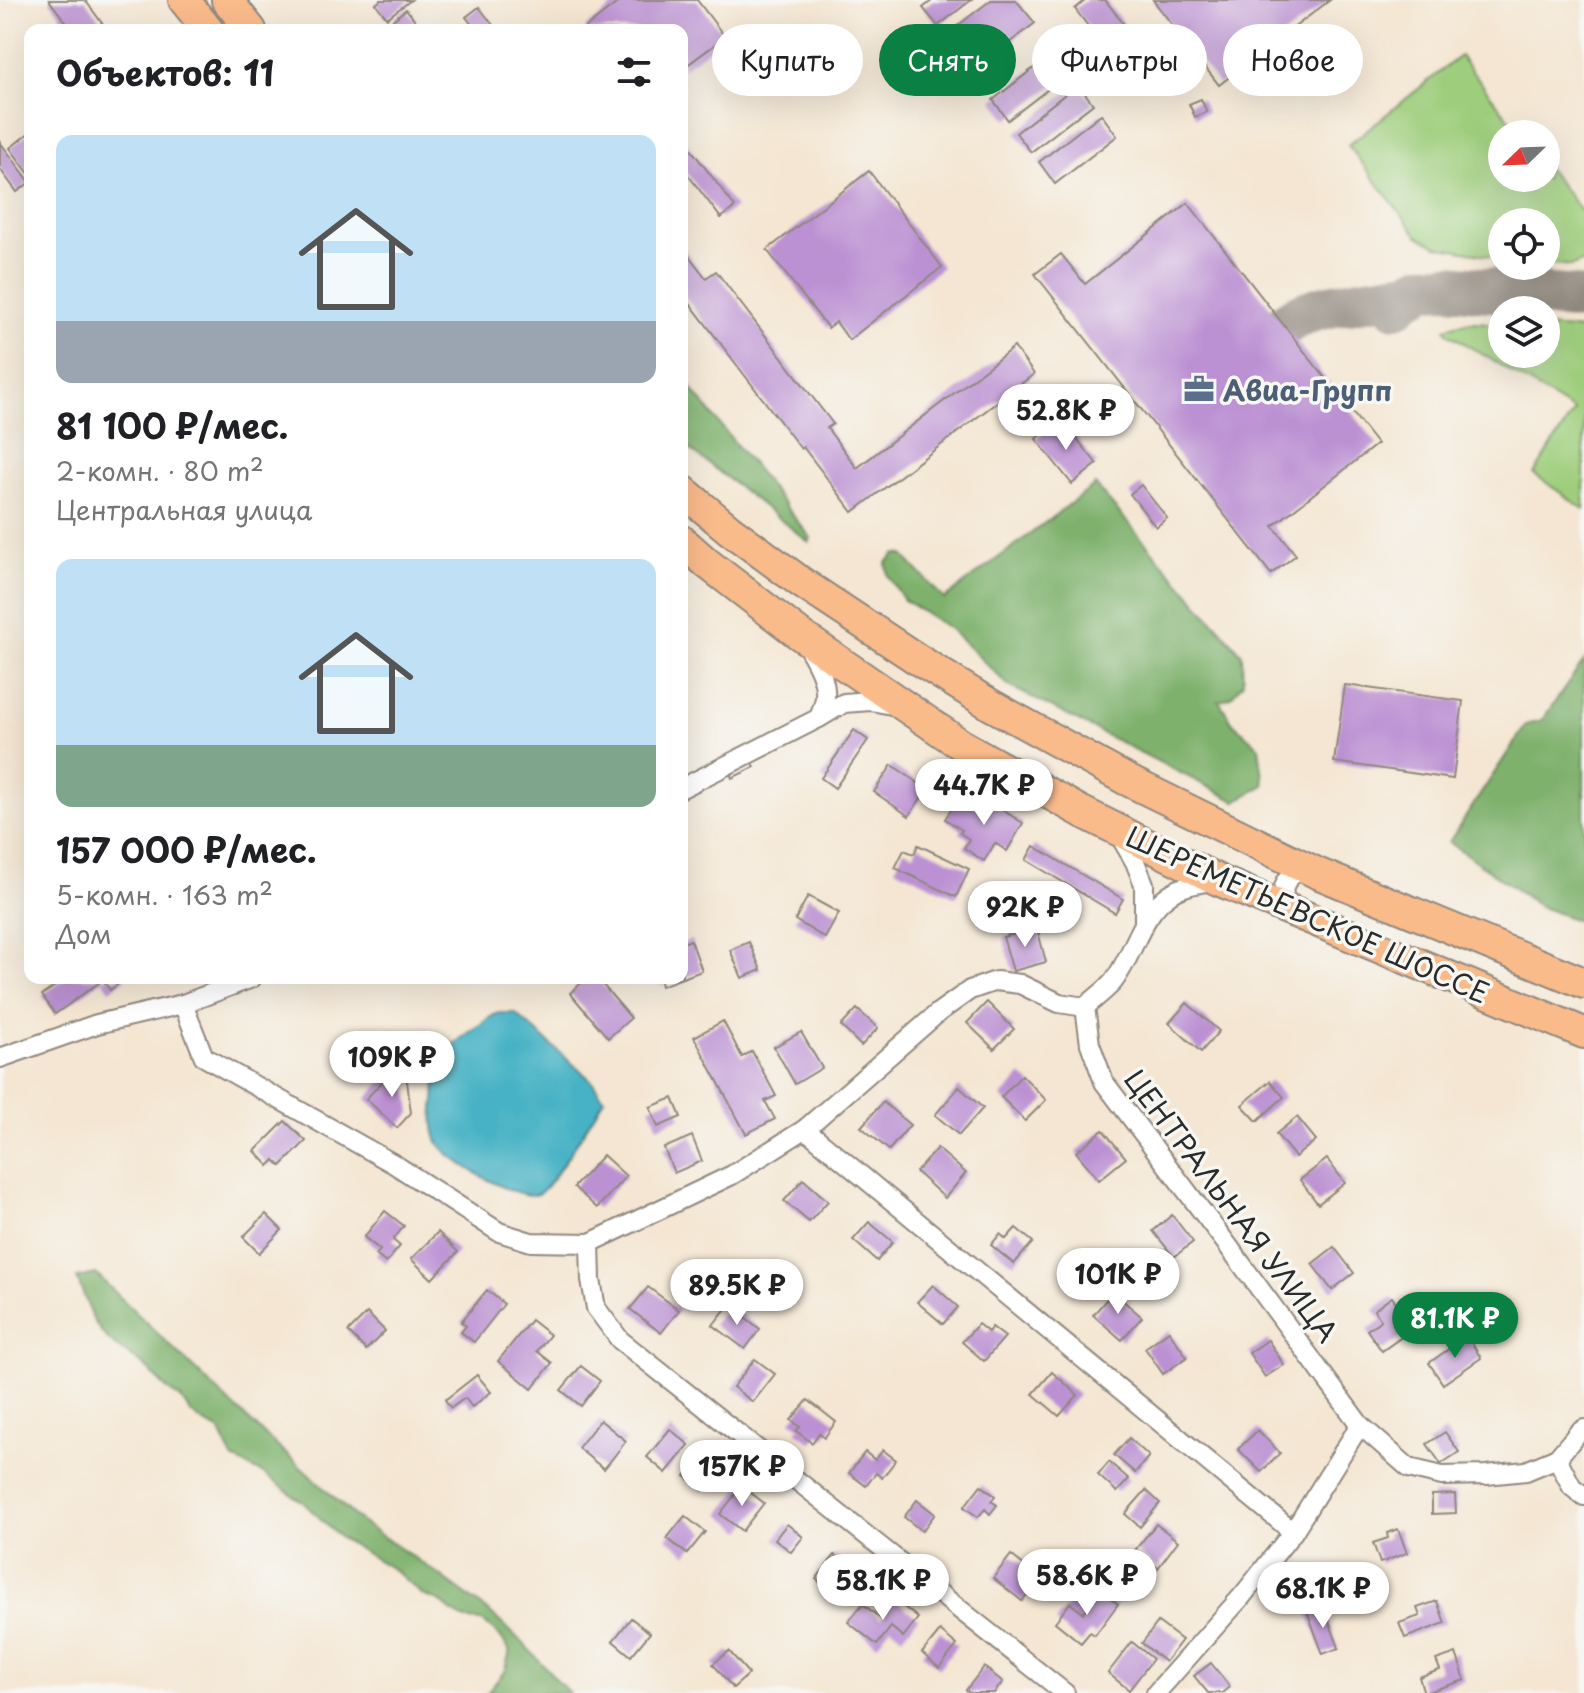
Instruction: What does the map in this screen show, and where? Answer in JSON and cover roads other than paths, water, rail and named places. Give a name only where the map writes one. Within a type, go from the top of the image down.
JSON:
[{"type":"main road","points":[[184,0],[203,24]]},
{"type":"main road","points":[[227,0],[246,24]]},
{"type":"main road","name":"ШЕРЕМЕТЬЕВСКОЕ ШОССЕ","points":[[688,495],[802,583],[991,705],[1127,780],[1317,873],[1584,983]]},
{"type":"main road","name":"ШЕРЕМЕТЬЕВСКОЕ ШОССЕ","points":[[688,546],[799,634],[967,748],[1116,830],[1218,880],[1584,1033]]},
{"type":"street","points":[[799,634],[823,678],[826,696],[819,718]]},
{"type":"street","points":[[688,785],[844,703],[871,701],[907,708]]},
{"type":"street","points":[[1116,830],[1144,884],[1144,923]]},
{"type":"street","points":[[1298,913],[1289,907],[1284,898],[1288,878],[1307,870],[1317,873]]},
{"type":"street","points":[[183,1004],[204,1057],[394,1164],[499,1232],[531,1242],[590,1243],[732,1175],[805,1129],[939,1012],[970,990],[996,981],[1020,984],[1059,1003],[1085,1007],[1112,982],[1144,923],[1160,903],[1184,886],[1218,880]]},
{"type":"street","points":[[0,1058],[97,1024],[183,1004],[236,984]]},
{"type":"street","name":"ЦЕНТРАЛЬНАЯ УЛИЦА","points":[[1085,1007],[1090,1044],[1104,1082],[1360,1425],[1409,1468],[1442,1476],[1526,1471],[1557,1458]]},
{"type":"street","points":[[805,1129],[1293,1532]]},
{"type":"street","points":[[590,1243],[591,1280],[596,1308],[620,1340],[1065,1693]]},
{"type":"street","points":[[1156,1693],[1243,1595],[1293,1532],[1360,1425]]},
{"type":"street","points":[[1584,1429],[1557,1458],[1572,1487],[1584,1496]]},
{"type":"water","points":[[499,1013],[515,1013],[591,1080],[604,1099],[562,1166],[538,1194],[516,1192],[484,1178],[444,1150],[435,1132],[433,1116],[438,1066],[457,1041]]},
{"type":"place","name":"Авиа-Групп","points":[[1199,389]]}]
